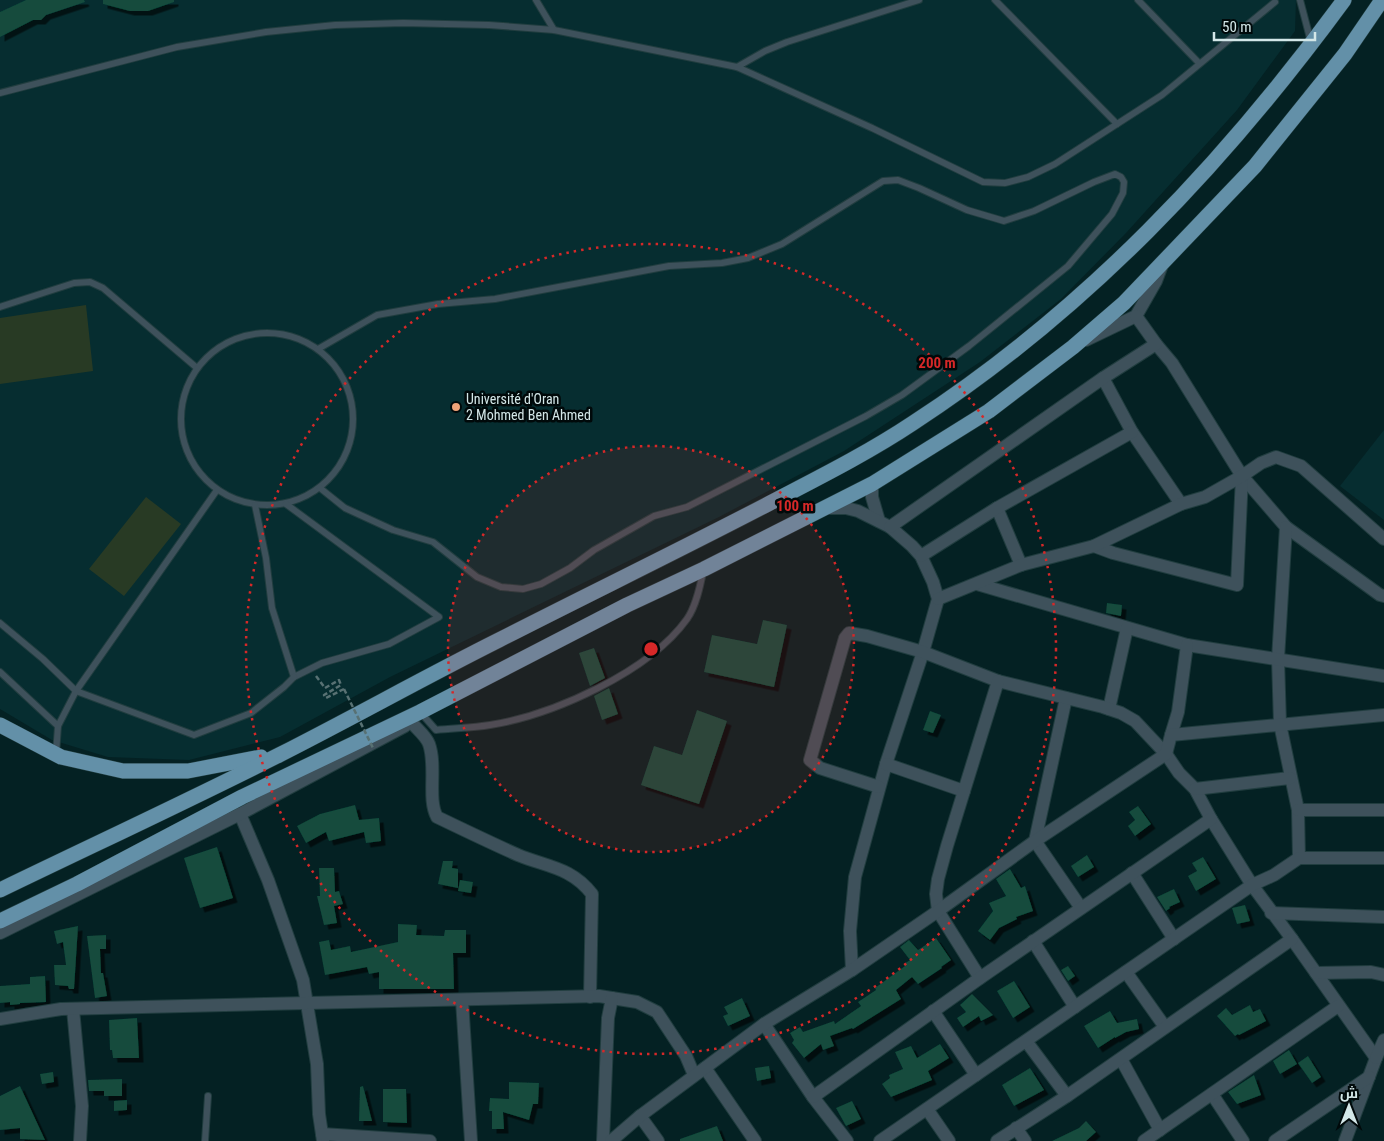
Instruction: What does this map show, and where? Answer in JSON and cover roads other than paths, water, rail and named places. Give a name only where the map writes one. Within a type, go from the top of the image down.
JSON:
[{"type":"highway","points":[[0,890],[282,753],[452,663],[741,519],[844,464],[911,425],[975,380],[1060,314],[1117,262],[1229,146],[1344,0]]},
{"type":"highway","points":[[0,921],[76,884],[242,797],[416,717],[627,605],[704,569],[872,484],[990,411],[1073,347],[1124,303],[1255,166],[1345,54],[1382,0]]},
{"type":"highway","points":[[0,725],[56,754],[123,771],[188,771],[282,753]]},
{"type":"street","points":[[1073,347],[1136,316],[1156,281],[1163,261]]},
{"type":"street","points":[[1136,316],[1172,363],[1242,476],[1286,528],[1384,596]]},
{"type":"street","points":[[885,524],[1156,344]]},
{"type":"street","points":[[1103,378],[1132,432],[1181,504]]},
{"type":"street","points":[[920,556],[997,508],[1132,432]]},
{"type":"street","points":[[938,599],[1021,565],[1094,546],[1181,504],[1204,497],[1261,463],[1276,457],[1297,464],[1384,539]]},
{"type":"street","points":[[1094,546],[1113,553],[1237,585],[1242,476]]},
{"type":"street","points":[[872,484],[872,497],[885,524]]},
{"type":"street","points":[[823,508],[846,508],[869,515],[885,524],[912,546],[920,556],[933,582],[938,599],[923,652],[879,787],[854,877],[850,932],[852,970]]},
{"type":"street","points":[[997,508],[1021,565]]},
{"type":"street","points":[[1286,528],[1278,659],[1280,724],[1298,810],[1299,858]]},
{"type":"street","points":[[977,584],[1186,645],[1384,676]]},
{"type":"street","points":[[1109,709],[1127,628]]},
{"type":"street","points":[[879,787],[820,768],[810,760],[845,638],[849,633],[867,636],[923,652],[998,682],[1120,713],[1135,722],[1166,754],[1179,773],[1195,789],[1210,819],[1252,885],[1376,1058]]},
{"type":"street","points":[[611,1141],[640,1116],[764,1024],[852,970],[938,912],[1035,841],[1166,754],[1178,712],[1186,645]]},
{"type":"street","points":[[980,978],[938,912],[936,894],[938,879],[964,790],[998,682]]},
{"type":"street","points":[[1066,698],[1035,841],[1081,908]]},
{"type":"street","points":[[1171,734],[1384,715]]},
{"type":"street","points":[[0,933],[240,814],[416,717],[429,742],[434,773],[432,808],[437,817],[521,856],[548,864],[578,878],[592,894],[590,997]]},
{"type":"street","points":[[886,764],[964,790]]},
{"type":"street","points":[[1195,789],[1290,778]]},
{"type":"street","points":[[1298,810],[1384,810]]},
{"type":"street","points":[[240,814],[268,880],[303,980],[316,1064],[323,1138],[430,1141]]},
{"type":"street","points":[[813,1097],[980,978],[1210,819]]},
{"type":"street","points":[[880,1141],[1252,885],[1274,875],[1299,858],[1384,858]]},
{"type":"street","points":[[1132,873],[1174,939]]},
{"type":"street","points":[[1271,913],[1384,917]]},
{"type":"street","points":[[997,1141],[1067,1096],[1292,939]]},
{"type":"street","points":[[1033,941],[1074,1007]]},
{"type":"street","points":[[1126,972],[1165,1028]]},
{"type":"street","points":[[1316,973],[1371,972],[1384,975]]},
{"type":"street","points":[[0,1019],[61,1009],[590,997],[637,1002],[657,1012],[686,1056],[755,1141]]},
{"type":"street","points":[[603,1141],[608,1018],[612,998]]},
{"type":"street","points":[[462,1000],[471,1141]]},
{"type":"street","points":[[1144,1141],[1338,1006]]},
{"type":"street","points":[[74,1009],[82,1106],[80,1141]]},
{"type":"street","points":[[933,1011],[976,1075]]},
{"type":"street","points":[[764,1024],[813,1097],[847,1141]]},
{"type":"street","points":[[1346,1141],[1384,1040]]},
{"type":"street","points":[[1026,1041],[1067,1096]]},
{"type":"street","points":[[1120,1059],[1160,1130]]},
{"type":"street","points":[[1275,1141],[1369,1077]]},
{"type":"street","points":[[1212,1094],[1243,1141]]},
{"type":"street","points":[[927,1109],[949,1141]]},
{"type":"street","points":[[640,1116],[658,1141]]},
{"type":"street","points":[[1016,1128],[1026,1141]]},
{"type":"lane","points":[[536,0],[554,30]]},
{"type":"lane","points":[[736,67],[764,51],[787,42],[919,0]]},
{"type":"lane","points":[[995,0],[1117,124]]},
{"type":"lane","points":[[1138,0],[1199,63]]},
{"type":"lane","points":[[1300,0],[1311,44]]},
{"type":"lane","points":[[0,93],[177,48],[266,32],[335,25],[403,23],[489,25],[554,30],[736,67],[872,128],[983,182],[1005,183],[1028,177],[1055,164],[1162,95],[1274,2]]},
{"type":"lane","points":[[318,349],[377,316],[438,304],[495,299],[669,266],[722,263],[748,258],[782,244],[883,182],[898,180],[967,210],[1004,221],[1034,211],[1114,174],[1122,177],[1124,182],[1123,193],[1112,214],[1068,266],[970,346],[902,395],[866,416],[687,507],[654,516],[594,550],[570,568],[541,584],[524,589],[501,587],[477,577],[434,542],[393,530],[346,508],[320,488]]},
{"type":"lane","points":[[0,307],[74,283],[90,282],[103,288],[197,368]]},
{"type":"lane","points":[[268,333],[276,334],[294,337],[318,349],[337,368],[350,392],[354,418],[350,445],[338,469],[320,488],[304,498],[286,504],[255,505],[235,500],[217,490],[197,471],[184,446],[180,419],[185,392],[197,368],[217,349],[241,337],[268,333]]},
{"type":"lane","points":[[56,754],[58,726],[76,691],[217,490]]},
{"type":"lane","points":[[0,623],[43,658],[76,691],[194,734],[251,713],[294,677],[322,663],[389,644],[439,617],[286,504]]},
{"type":"lane","points":[[255,505],[266,558],[272,608],[294,677]]},
{"type":"lane","points":[[416,717],[436,730],[488,725],[538,713],[614,680],[669,640],[688,617],[699,590],[704,569]]},
{"type":"lane","points":[[0,672],[58,726]]},
{"type":"lane","points":[[205,1141],[208,1096]]},
{"type":"place","name":"Université d'Oran 2 Mohmed Ben Ahmed","points":[[456,407]]}]
